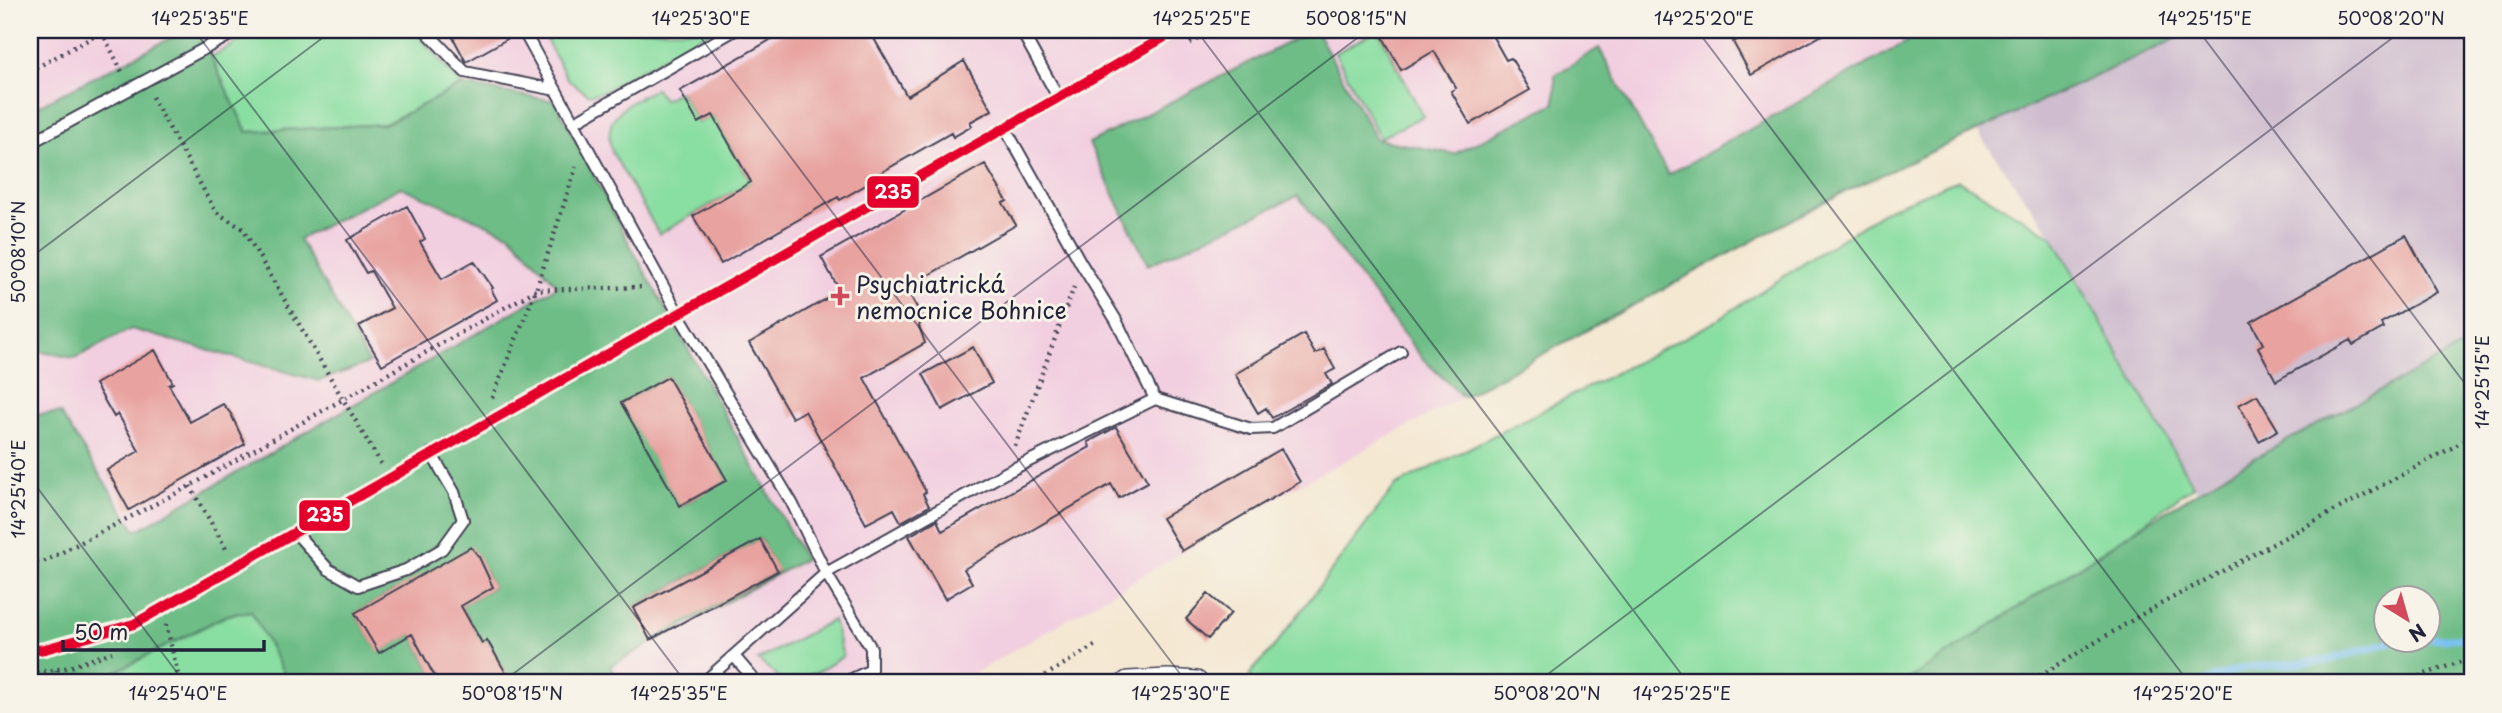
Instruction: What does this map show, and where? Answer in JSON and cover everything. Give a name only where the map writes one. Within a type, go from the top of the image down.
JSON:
[{"type":"street","points":[[1128,683],[1196,683]]},
{"type":"lane","points":[[30,143],[239,30]]},
{"type":"lane","points":[[425,30],[465,72],[556,89]]},
{"type":"lane","points":[[523,30],[679,315],[792,503],[826,573],[871,648],[871,670],[843,683]]},
{"type":"lane","points":[[573,123],[734,30]]},
{"type":"lane","points":[[1021,30],[1058,97]]},
{"type":"lane","points":[[30,651],[134,624],[1177,30]]},
{"type":"lane","points":[[1005,128],[1116,320],[1155,399]]},
{"type":"lane","points":[[703,683],[826,573],[1005,473],[1155,399],[1251,429],[1273,428],[1401,352]]},
{"type":"lane","points":[[295,532],[328,569],[358,586],[406,570],[442,549],[463,520],[454,492],[431,453]]},
{"type":"lane","points":[[734,656],[757,683]]},
{"type":"path","points":[[30,71],[104,31],[130,87]]},
{"type":"path","points":[[144,83],[216,212],[243,229],[388,477]]},
{"type":"path","points":[[482,424],[536,290],[584,142]]},
{"type":"path","points":[[1005,473],[1082,265]]},
{"type":"path","points":[[30,563],[43,562],[190,486],[536,290],[663,286]]},
{"type":"path","points":[[2028,683],[2146,612],[2472,437]]},
{"type":"path","points":[[190,486],[236,566]]},
{"type":"path","points":[[1033,683],[1097,644]]},
{"type":"path","points":[[2399,683],[2472,658]]},
{"type":"path","points":[[56,670],[60,683]]},
{"type":"shaded area","name":"Psychiatrická nemocnice Bohnice","points":[[30,30],[2194,30],[1839,194],[1288,491],[958,683],[30,683]]},
{"type":"shaded area","points":[[2195,30],[2472,30],[2472,341],[2198,491],[2052,236],[1977,131]]},
{"type":"green space","points":[[186,30],[198,30],[247,132],[385,124],[462,85],[555,101],[630,245],[805,559],[610,666],[619,683],[488,683],[506,672],[487,640],[482,643],[461,606],[493,587],[471,548],[355,613],[379,652],[412,634],[432,672],[427,674],[432,683],[289,683],[251,611],[227,615],[93,683],[30,683],[30,415],[60,413],[136,531],[558,286],[511,235],[401,187],[299,239],[369,363],[319,381],[131,329],[75,358],[30,350],[30,110]],"holes":[[[668,377],[726,479],[681,506],[622,403]],[[760,539],[778,572],[650,639],[633,607]]]},
{"type":"green space","points":[[260,30],[413,30],[462,85],[385,124],[247,132],[211,57]]},
{"type":"green space","points":[[541,30],[712,30],[602,92],[589,95],[568,80]]},
{"type":"green space","points":[[1316,30],[1376,139],[1454,154],[1555,103],[1555,75],[1599,48],[1668,175],[1908,41],[1908,30],[2195,30],[1836,196],[1463,397],[1422,358],[1298,196],[1148,265],[1089,143]]},
{"type":"green space","points":[[1378,30],[1423,116],[1380,138],[1335,53]]},
{"type":"green space","points":[[656,88],[663,100],[680,91],[698,123],[713,115],[751,182],[659,234],[612,152],[609,139],[610,128],[619,112]]},
{"type":"green space","points":[[1958,180],[2052,236],[2193,486],[2129,534],[1904,683],[1255,683],[1249,675],[1277,643],[1395,486],[1709,325],[1888,209]]},
{"type":"green space","points":[[2472,341],[2472,683],[1904,683],[2129,534],[2238,467]]},
{"type":"green space","points":[[252,611],[289,683],[93,683],[227,615]]},
{"type":"green space","points":[[833,620],[843,656],[818,672],[786,683],[758,660]]},
{"type":"building","points":[[449,30],[515,30],[516,34],[466,62]]},
{"type":"building","points":[[788,30],[869,30],[907,96],[964,61],[992,110],[970,122],[972,126],[953,137],[951,133],[875,176],[876,179],[840,200],[838,197],[721,264],[693,216],[751,182],[713,115],[698,123],[680,91]]},
{"type":"building","points":[[1379,30],[1489,30],[1506,60],[1511,58],[1530,90],[1470,124],[1451,91],[1456,88],[1434,51],[1401,70]]},
{"type":"building","points":[[1755,30],[1831,30],[1751,75],[1733,42]]},
{"type":"building","points":[[985,164],[1007,201],[1003,203],[1016,225],[906,288],[923,318],[919,326],[925,343],[864,378],[926,492],[923,494],[929,506],[901,522],[894,509],[866,524],[805,411],[792,418],[749,343],[840,291],[821,257]]},
{"type":"building","points":[[407,206],[425,239],[420,242],[442,279],[474,261],[493,288],[491,289],[497,300],[382,365],[359,326],[392,308],[371,271],[366,273],[347,240]]},
{"type":"building","points":[[2406,235],[2437,292],[2381,323],[2383,328],[2353,345],[2350,340],[2276,381],[2258,347],[2263,344],[2251,322]]},
{"type":"building","points":[[1304,334],[1315,354],[1324,349],[1335,369],[1326,374],[1332,384],[1272,418],[1266,408],[1258,413],[1235,374]]},
{"type":"building","points":[[973,347],[992,383],[942,410],[923,374]]},
{"type":"building","points":[[155,350],[173,383],[169,385],[190,422],[223,404],[231,414],[245,444],[129,510],[107,470],[139,451],[118,414],[114,417],[95,384]]},
{"type":"building","points":[[668,377],[727,480],[680,506],[621,403]]},
{"type":"building","points":[[2257,395],[2278,430],[2259,441],[2239,405]]},
{"type":"building","points":[[1116,427],[1148,482],[1119,498],[1111,484],[964,569],[972,583],[945,599],[909,536],[937,520],[942,531],[1090,447],[1088,442]]},
{"type":"building","points":[[1281,449],[1300,482],[1182,551],[1162,518]]},
{"type":"building","points":[[760,539],[778,571],[650,640],[633,608]]},
{"type":"building","points":[[471,547],[479,557],[493,587],[461,606],[482,643],[487,640],[506,673],[488,683],[438,683],[412,634],[379,653],[355,613]]},
{"type":"building","points":[[1208,594],[1231,613],[1208,639],[1186,619]]},
{"type":"waterway","points":[[2442,639],[2460,638],[2472,629]]},
{"type":"waterway","points":[[2202,683],[2242,668],[2326,661],[2372,647]]},
{"type":"transit line","name":"235","points":[[30,651],[134,624],[1177,30]]},
{"type":"place","name":"Psychiatrická nemocnice Bohnice","points":[[840,296]]}]
